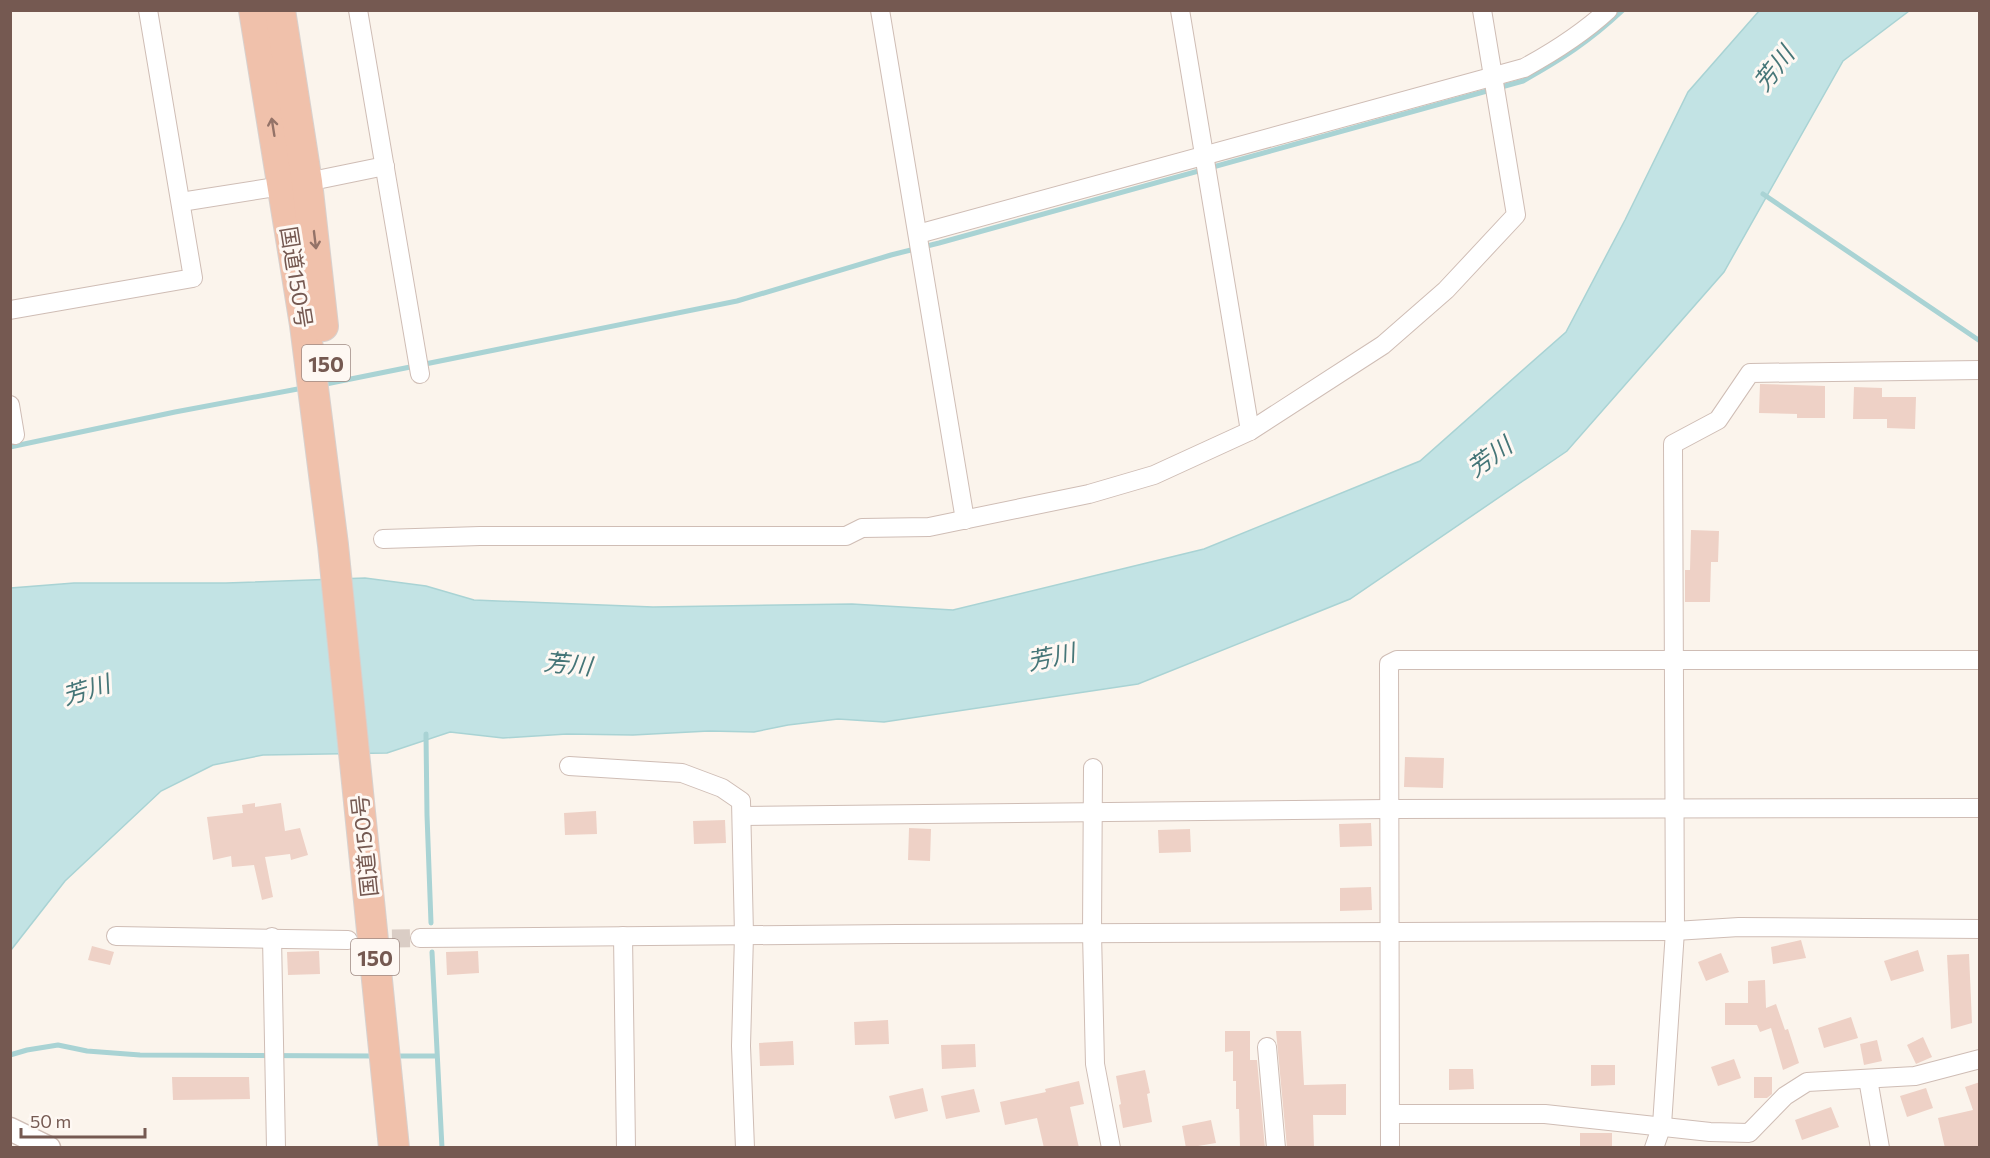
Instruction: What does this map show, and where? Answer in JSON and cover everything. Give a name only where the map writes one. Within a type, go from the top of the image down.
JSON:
[{"type":"highway","name":"国道150号","points":[[254,10],[294,183]]},
{"type":"highway","name":"国道150号","points":[[280,10],[305,325],[333,545],[394,1148]]},
{"type":"street","points":[[10,310],[193,278],[148,10]]},
{"type":"street","points":[[358,10],[420,374]]},
{"type":"street","points":[[880,10],[965,520]]},
{"type":"street","points":[[1180,10],[1250,431]]},
{"type":"street","points":[[383,539],[480,536],[846,536],[862,528],[929,527],[1061,501],[1154,475],[1250,431],[1383,345],[1446,290],[1516,215],[1482,10]]},
{"type":"street","points":[[918,236],[1524,68],[1560,49],[1589,28],[1608,10]]},
{"type":"street","points":[[181,202],[385,166]]},
{"type":"street","points":[[1654,1148],[1662,1125],[1675,931],[1673,444],[1718,420],[1750,373],[1980,370]]},
{"type":"street","points":[[10,405],[15,435]]},
{"type":"street","points":[[1390,1148],[1389,664],[1397,660],[1980,660]]},
{"type":"street","points":[[569,765],[682,773],[722,788],[741,801],[744,935],[741,1046],[745,1148]]},
{"type":"street","points":[[1093,768],[1092,933],[1095,1064],[1111,1148]]},
{"type":"street","points":[[742,816],[1389,809],[1980,808]]},
{"type":"street","points":[[420,938],[1675,931],[1739,927],[1980,929]]},
{"type":"street","points":[[116,936],[348,940]]},
{"type":"street","points":[[623,936],[626,1148]]},
{"type":"street","points":[[272,937],[276,1148]]},
{"type":"street","points":[[1266,1047],[1276,1148]]},
{"type":"street","points":[[1390,1114],[1545,1114],[1710,1132],[1749,1132],[1785,1096],[1807,1082],[1915,1076],[1980,1059]]},
{"type":"street","points":[[1868,1079],[1880,1148]]},
{"type":"street","points":[[10,1129],[49,1148]]},
{"type":"water","name":"芳川","points":[[1759,11],[1909,11],[1843,61],[1724,272],[1567,451],[1350,599],[1138,684],[884,722],[838,719],[754,732],[567,734],[503,738],[450,732],[387,753],[263,755],[213,765],[161,791],[65,881],[11,950],[11,588],[74,583],[226,583],[365,578],[426,586],[474,600],[653,607],[852,604],[953,610],[1204,549],[1420,461],[1566,332],[1625,220],[1688,92]]},
{"type":"building","points":[[1760,384],[1825,386],[1825,418],[1797,418],[1797,414],[1759,413]]},
{"type":"building","points":[[1854,387],[1882,388],[1882,397],[1916,397],[1915,429],[1887,428],[1887,419],[1853,419]]},
{"type":"building","points":[[1691,530],[1719,531],[1718,562],[1711,562],[1710,602],[1685,602],[1685,570],[1690,570]]},
{"type":"building","points":[[1405,757],[1444,758],[1443,788],[1404,787]]},
{"type":"building","points":[[255,803],[255,807],[281,803],[285,831],[300,828],[308,855],[291,860],[290,854],[265,857],[273,897],[262,900],[254,865],[232,867],[231,856],[213,860],[207,817],[243,813],[242,805]]},
{"type":"building","points":[[596,811],[597,834],[565,835],[564,813]]},
{"type":"building","points":[[725,820],[726,843],[694,844],[693,821]]},
{"type":"building","points":[[1371,823],[1372,846],[1340,847],[1339,824]]},
{"type":"building","points":[[909,828],[931,829],[930,861],[908,860]]},
{"type":"building","points":[[1190,829],[1191,852],[1159,853],[1158,830]]},
{"type":"building","points":[[1371,887],[1372,910],[1340,911],[1340,888]]},
{"type":"building","points":[[1801,940],[1806,958],[1773,964],[1771,947]]},
{"type":"building","points":[[92,946],[114,952],[110,965],[88,960]]},
{"type":"building","points":[[1918,950],[1924,971],[1891,981],[1884,961]]},
{"type":"building","points":[[319,951],[320,974],[288,975],[287,952]]},
{"type":"building","points":[[478,951],[479,973],[447,975],[446,952]]},
{"type":"building","points":[[1721,953],[1729,972],[1706,981],[1698,962]]},
{"type":"building","points":[[1969,954],[1972,1023],[1951,1029],[1947,955]]},
{"type":"building","points":[[1765,980],[1766,1008],[1776,1004],[1785,1030],[1788,1029],[1799,1063],[1783,1070],[1771,1028],[1760,1032],[1757,1025],[1725,1025],[1725,1003],[1748,1003],[1748,981]]},
{"type":"building","points":[[1851,1017],[1858,1038],[1824,1048],[1818,1028]]},
{"type":"building","points":[[888,1020],[889,1044],[855,1045],[854,1022]]},
{"type":"building","points":[[1225,1031],[1250,1031],[1250,1060],[1257,1060],[1265,1148],[1240,1148],[1239,1109],[1236,1109],[1236,1081],[1233,1081],[1233,1051],[1225,1052]]},
{"type":"building","points":[[1276,1031],[1301,1031],[1304,1085],[1346,1084],[1346,1115],[1313,1115],[1314,1148],[1287,1148]]},
{"type":"building","points":[[1923,1037],[1932,1057],[1916,1064],[1907,1045]]},
{"type":"building","points":[[1877,1040],[1882,1061],[1864,1065],[1860,1044]]},
{"type":"building","points":[[793,1041],[794,1065],[760,1066],[759,1043]]},
{"type":"building","points":[[975,1044],[976,1067],[942,1069],[941,1045]]},
{"type":"building","points":[[1734,1059],[1741,1078],[1718,1086],[1711,1067]]},
{"type":"building","points":[[1591,1065],[1615,1065],[1615,1085],[1591,1086]]},
{"type":"building","points":[[1449,1069],[1473,1069],[1474,1089],[1449,1090]]},
{"type":"building","points":[[1145,1070],[1150,1093],[1147,1094],[1152,1122],[1123,1128],[1116,1076]]},
{"type":"building","points":[[172,1077],[249,1077],[250,1099],[173,1100]]},
{"type":"building","points":[[1754,1077],[1772,1077],[1772,1094],[1767,1098],[1754,1098]]},
{"type":"building","points":[[1079,1081],[1084,1104],[1070,1107],[1079,1148],[1044,1148],[1037,1118],[1005,1125],[1000,1102],[1046,1092],[1045,1089]]},
{"type":"building","points":[[1980,1082],[1980,1148],[1945,1148],[1938,1118],[1973,1110],[1965,1087]]},
{"type":"building","points":[[923,1088],[928,1111],[895,1119],[889,1096]]},
{"type":"building","points":[[1926,1088],[1933,1108],[1907,1117],[1900,1096]]},
{"type":"building","points":[[974,1089],[980,1112],[946,1119],[941,1096]]},
{"type":"building","points":[[1831,1107],[1839,1127],[1802,1140],[1795,1120]]},
{"type":"building","points":[[1211,1120],[1216,1143],[1186,1148],[1182,1126]]},
{"type":"building","points":[[1580,1133],[1612,1133],[1612,1148],[1580,1148]]},
{"type":"waterway","points":[[321,385],[737,301],[891,255],[1523,81],[1599,32],[1623,10]]},
{"type":"waterway","points":[[1763,194],[1980,341]]},
{"type":"waterway","points":[[10,447],[303,388]]},
{"type":"waterway","points":[[426,734],[431,923]]},
{"type":"waterway","points":[[432,952],[442,1148]]},
{"type":"waterway","points":[[10,1055],[58,1045],[87,1051],[140,1055],[375,1056]]},
{"type":"waterway","points":[[393,1056],[436,1056]]},
{"type":"tunnel","points":[[365,939],[420,938]]}]
